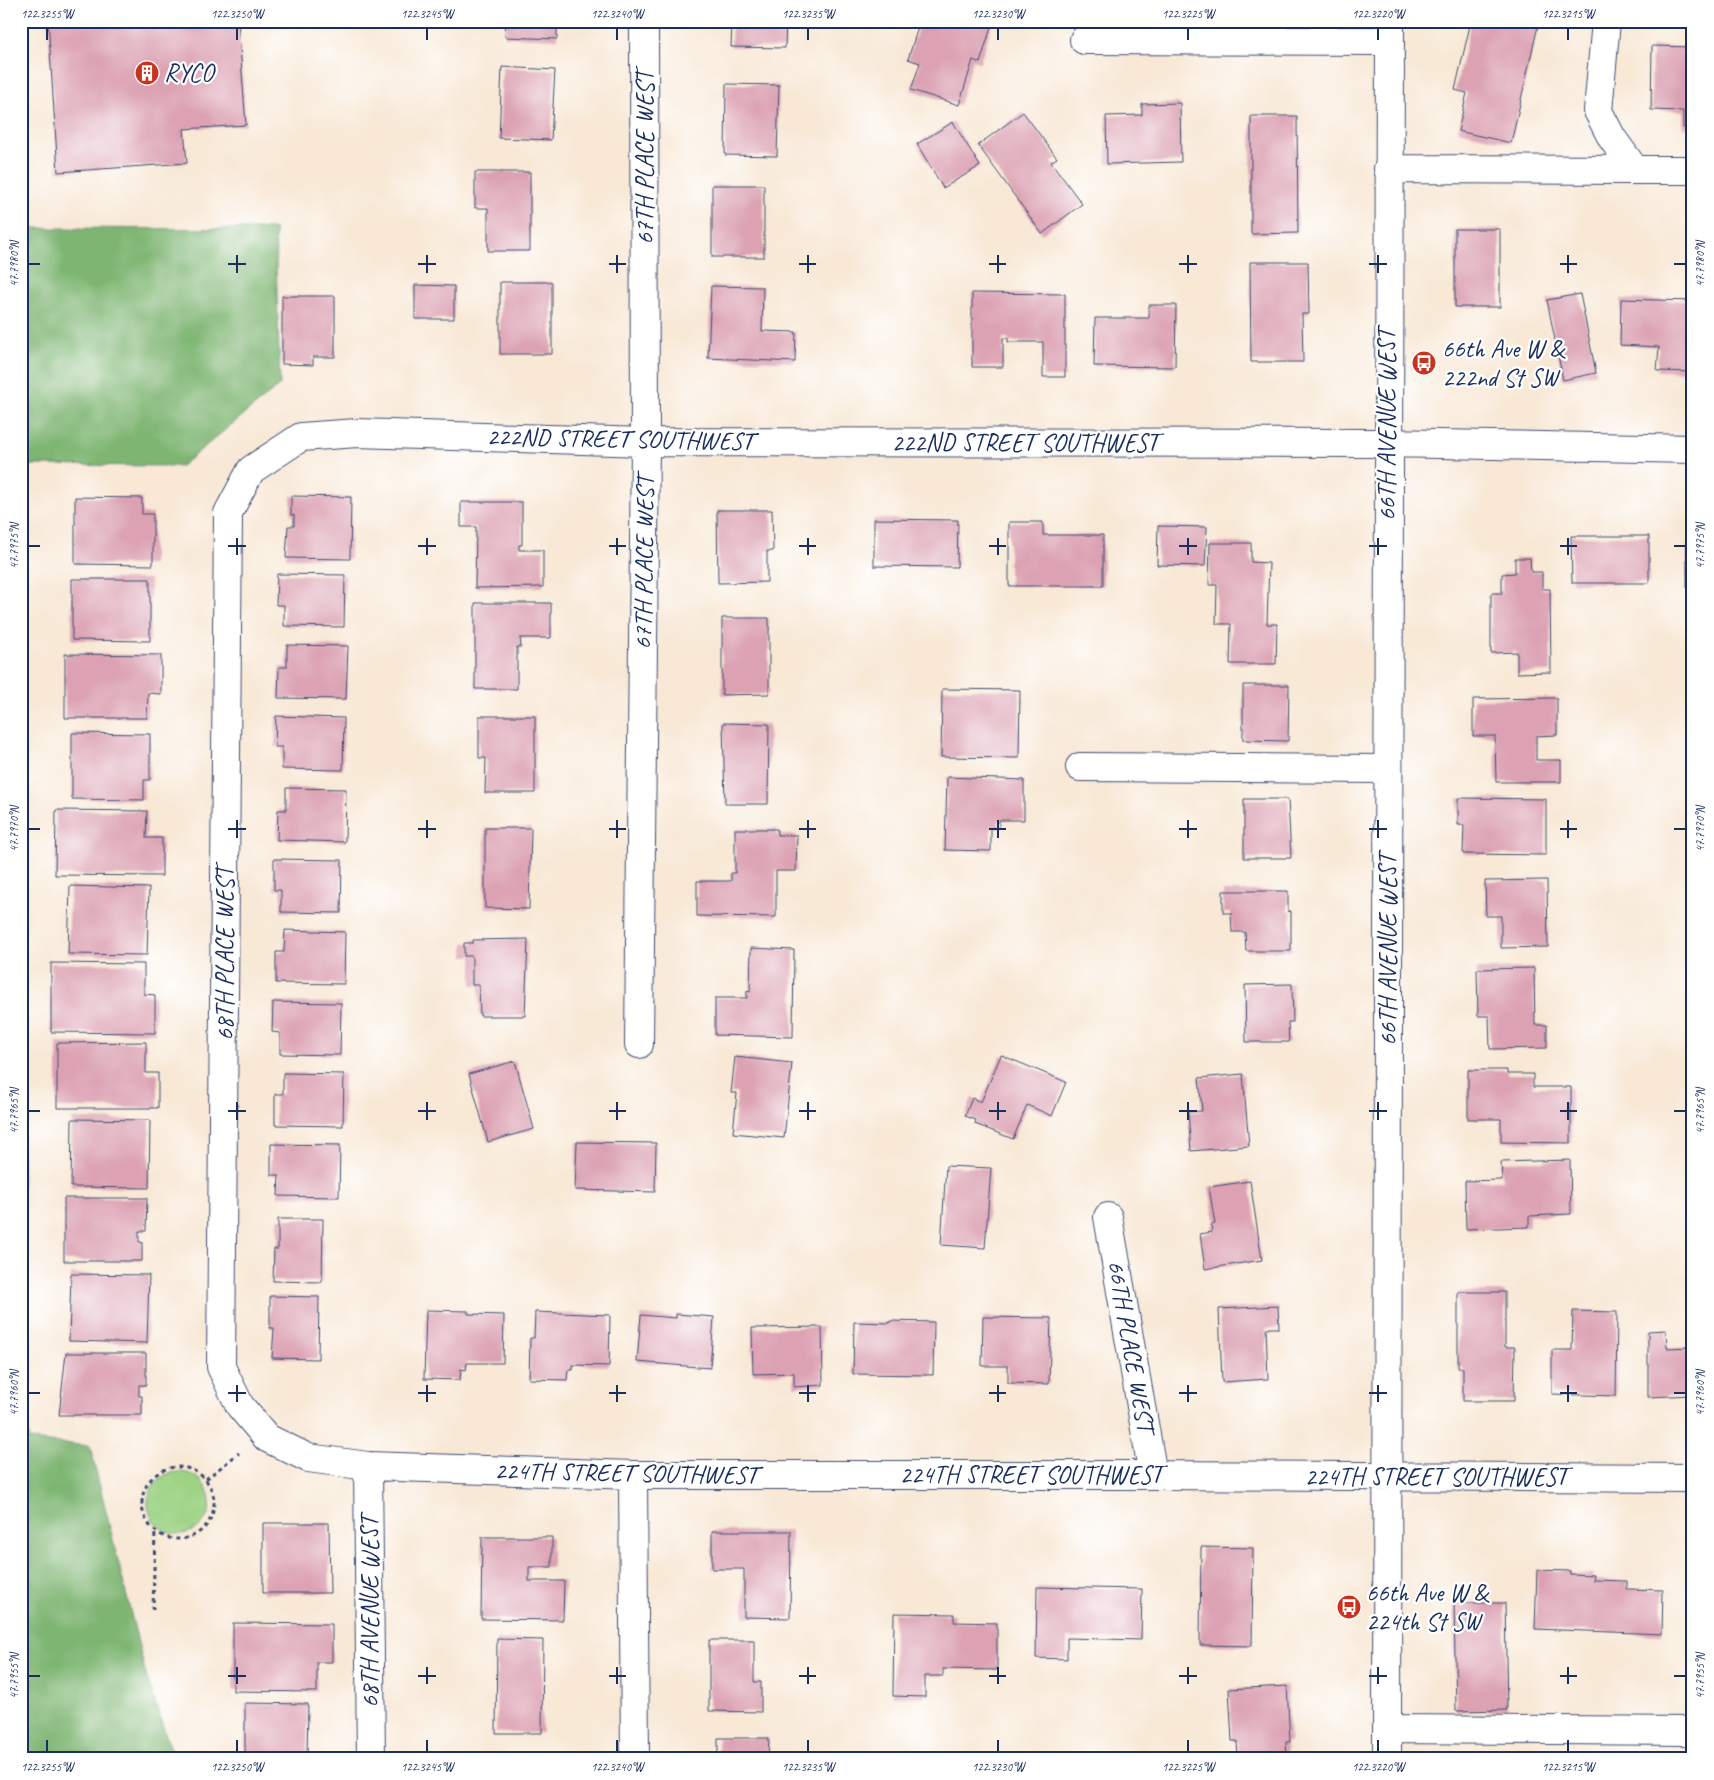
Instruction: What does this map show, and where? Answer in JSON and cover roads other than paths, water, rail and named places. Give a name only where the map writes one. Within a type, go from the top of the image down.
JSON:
[{"type":"street","name":"67TH PLACE WEST","points":[[639,1044],[646,442],[644,21]]},
{"type":"street","points":[[1606,21],[1598,111],[1612,138],[1635,170]]},
{"type":"street","points":[[1084,40],[1390,31]]},
{"type":"street","name":"66TH AVENUE WEST","points":[[1388,1759],[1390,1477],[1386,443],[1390,31]]},
{"type":"street","points":[[1388,169],[1693,170]]},
{"type":"street","name":"222ND STREET SOUTHWEST","points":[[357,433],[646,442],[1386,443],[1693,448]]},
{"type":"street","name":"68TH PLACE WEST","points":[[357,433],[301,438],[250,470],[228,513],[221,1367],[240,1406],[267,1438],[308,1458],[368,1466]]},
{"type":"street","points":[[1080,767],[1387,769]]},
{"type":"street","name":"66TH PLACE WEST","points":[[1108,1217],[1153,1475]]},
{"type":"street","name":"224TH STREET SOUTHWEST","points":[[368,1466],[632,1475],[1693,1478]]},
{"type":"street","name":"68TH AVENUE WEST","points":[[368,1466],[372,1759]]},
{"type":"street","points":[[632,1475],[635,1759]]},
{"type":"street","points":[[1388,1729],[1693,1731]]},
{"type":"place","name":"RYCO","points":[[147,73]]},
{"type":"place","name":"66th Ave W & 222nd St SW","points":[[1424,363]]},
{"type":"place","name":"66th Ave W & 224th St SW","points":[[1349,1607]]}]
